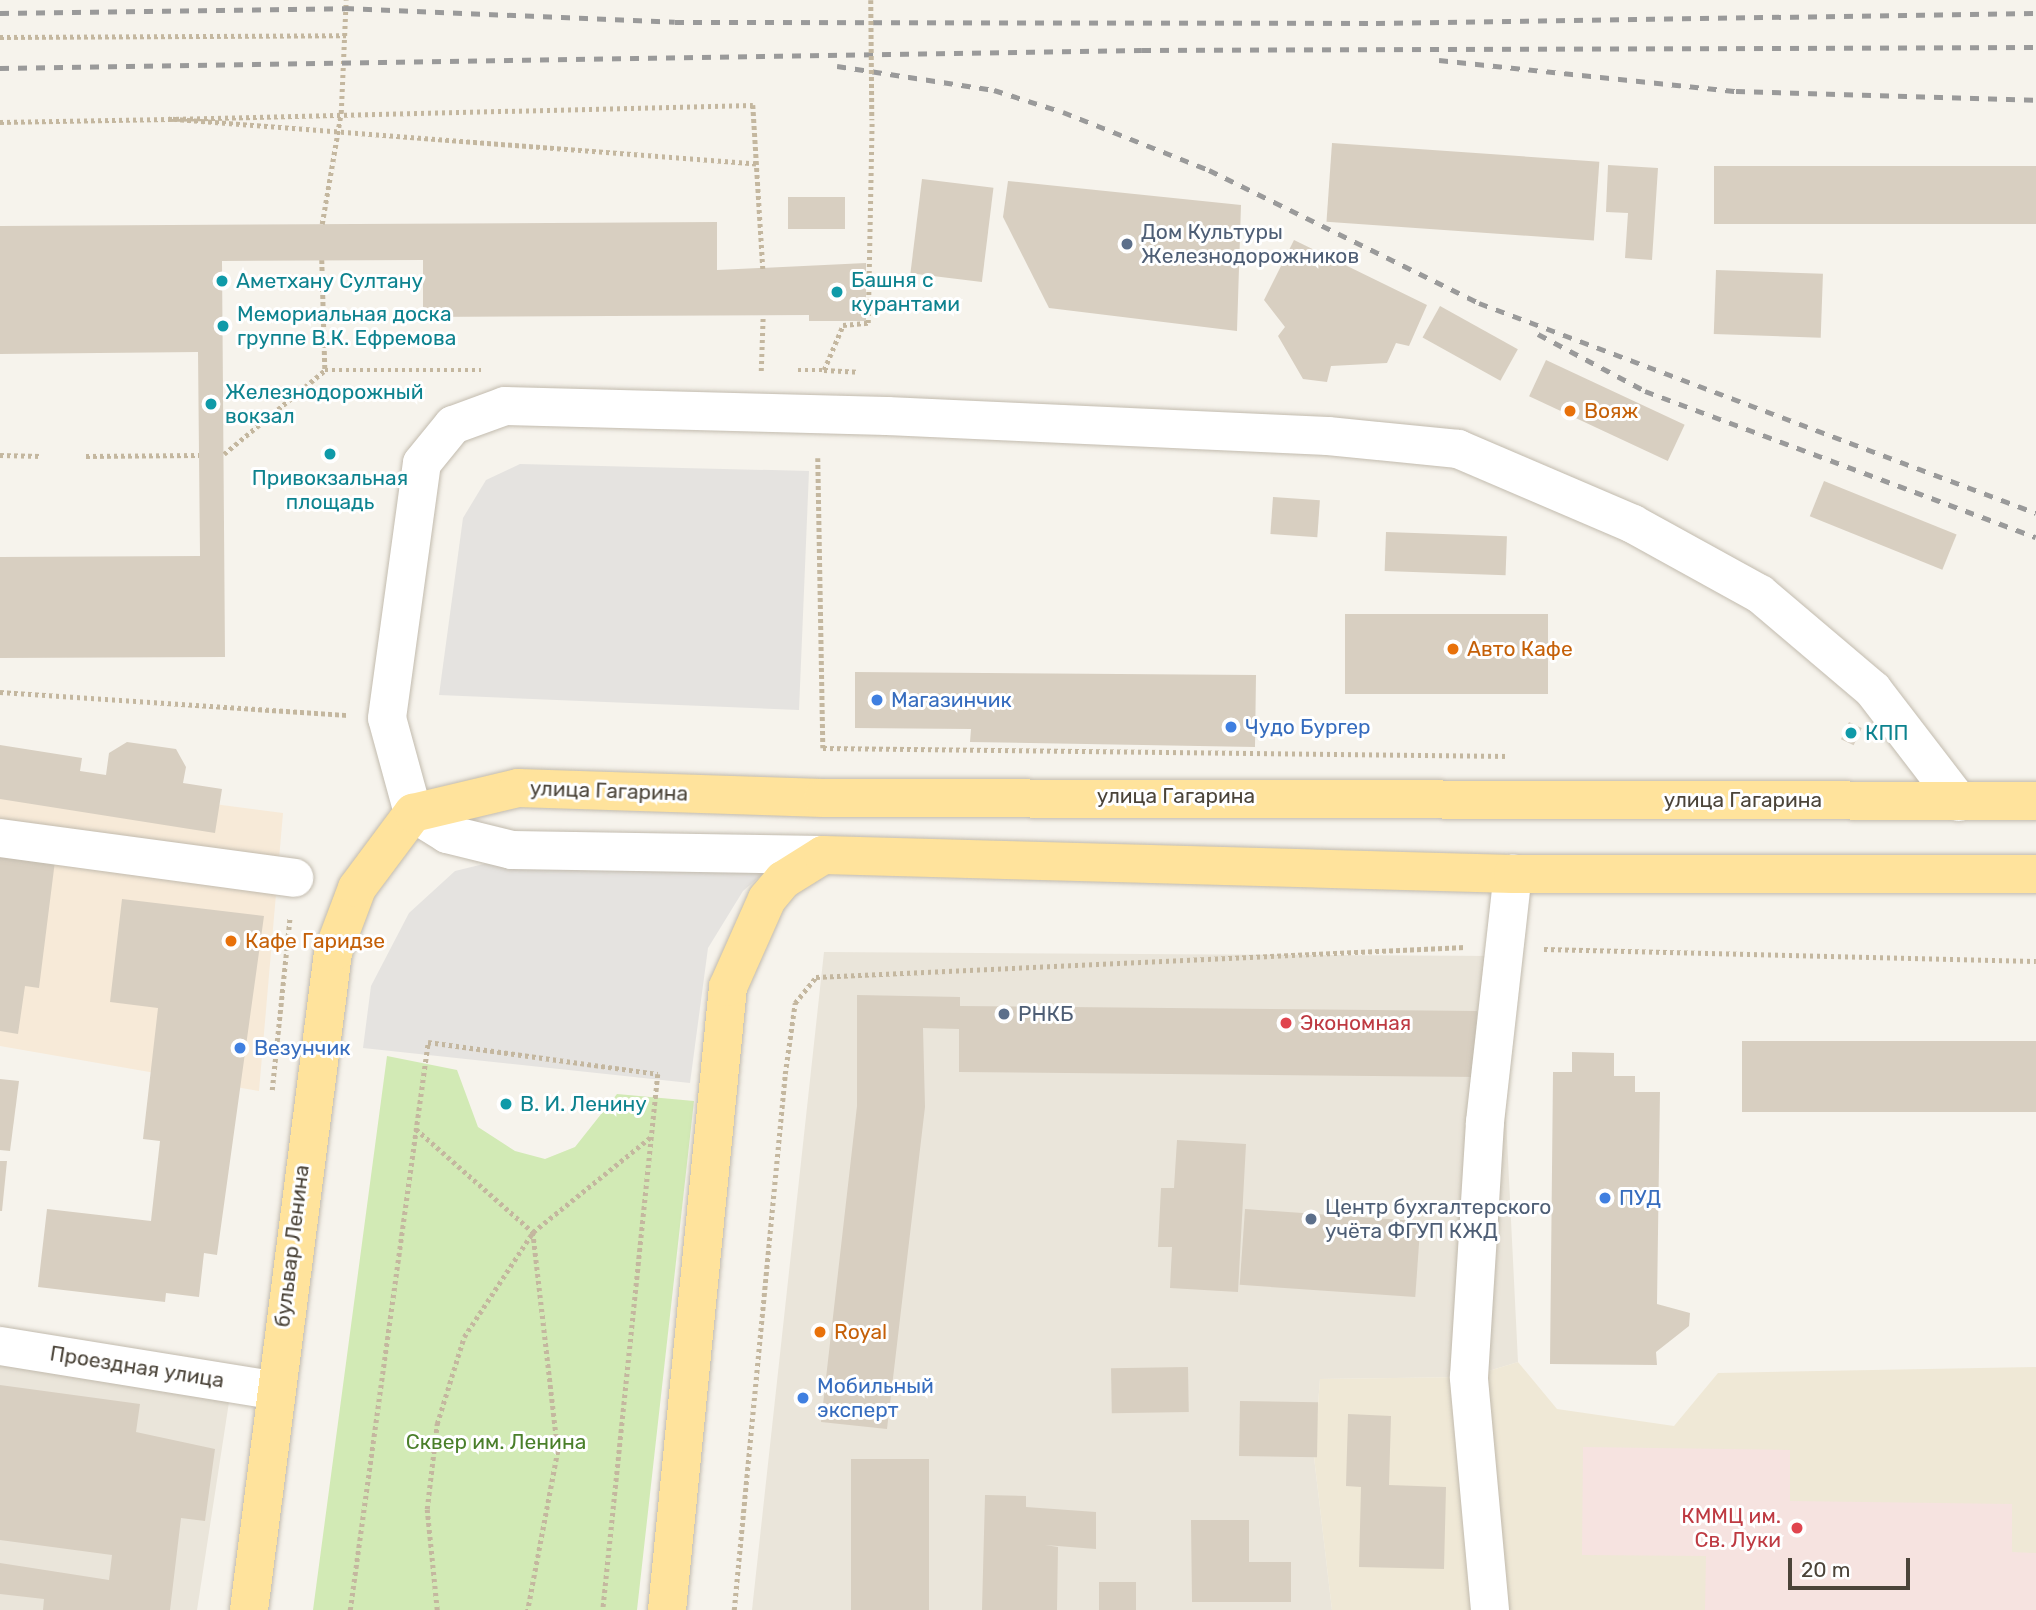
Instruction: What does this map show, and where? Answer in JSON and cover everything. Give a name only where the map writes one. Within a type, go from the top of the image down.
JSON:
[{"type":"main road","name":"улица Гагарина","points":[[413,813],[518,788],[823,798],[1959,802],[2036,800]]},
{"type":"main road","name":"бульвар Ленина","points":[[249,1610],[273,1390],[321,1017],[333,952],[357,887],[413,813]]},
{"type":"main road","points":[[667,1610],[727,987],[751,928],[783,880],[823,855],[1513,874],[2036,874]]},
{"type":"street","points":[[823,855],[512,850],[447,834],[413,813],[387,718],[422,463],[453,425],[505,406],[1328,436],[1458,449],[1633,524],[1760,594],[1873,690],[1959,802]]},
{"type":"street","points":[[0,838],[294,878]]},
{"type":"street","points":[[1490,1610],[1469,1377],[1487,1097],[1513,874]]},
{"type":"street","name":"Проездная улица","points":[[0,1346],[273,1390]]},
{"type":"path","points":[[322,224],[341,113],[346,0]]},
{"type":"path","points":[[868,324],[872,120],[871,0]]},
{"type":"path","points":[[0,37],[346,35]]},
{"type":"path","points":[[0,122],[753,106],[763,269]]},
{"type":"path","points":[[169,119],[338,135],[756,164]]},
{"type":"path","points":[[224,454],[325,370],[323,260]]},
{"type":"path","points":[[761,371],[763,315]]},
{"type":"path","points":[[0,454],[41,456]]},
{"type":"path","points":[[86,456],[199,454]]},
{"type":"path","points":[[818,458],[823,748],[1516,756]]},
{"type":"path","points":[[0,692],[387,718]]},
{"type":"path","points":[[734,1610],[785,1074],[795,1003],[816,977],[1506,947],[2036,961]]},
{"type":"path","points":[[350,1610],[428,1042],[658,1074],[603,1610]]},
{"type":"path","points":[[416,1129],[533,1232],[558,1451],[528,1610]]},
{"type":"path","points":[[437,1610],[427,1509],[437,1424],[464,1337],[533,1232],[652,1135]]},
{"type":"shaded area","points":[[520,464],[809,471],[799,710],[439,695],[463,518],[486,480]]},
{"type":"shaded area","points":[[0,776],[283,813],[259,1091],[0,1046]]},
{"type":"shaded area","points":[[496,861],[771,867],[743,891],[708,948],[690,1083],[363,1048],[371,986],[409,913],[455,871]]},
{"type":"shaded area","points":[[824,952],[1498,956],[1518,1362],[1469,1377],[1320,1379],[1314,1457],[1332,1610],[752,1610]]},
{"type":"shaded area","points":[[1518,1362],[1557,1409],[1674,1426],[1718,1373],[2036,1367],[2036,1610],[1332,1610],[1314,1457],[1320,1379],[1469,1377]]},
{"type":"shaded area","points":[[0,1363],[229,1402],[197,1610],[0,1610]]},
{"type":"shaded area","name":"КММЦ им. Св. Луки","points":[[1583,1447],[1790,1450],[1790,1501],[2012,1504],[2012,1552],[2036,1553],[2036,1610],[1705,1610],[1706,1556],[1582,1555]]},
{"type":"green space","name":"Сквер им. Ленина","points":[[387,1056],[457,1070],[478,1127],[515,1151],[545,1159],[575,1147],[617,1094],[694,1101],[637,1610],[313,1610]]},
{"type":"building","points":[[1332,143],[1599,162],[1594,241],[1326,222]]},
{"type":"building","points":[[1608,165],[1658,168],[1652,260],[1625,258],[1628,213],[1606,212]]},
{"type":"building","points":[[1714,166],[2036,166],[2036,224],[1714,224]]},
{"type":"building","points":[[922,179],[993,188],[982,282],[910,273]]},
{"type":"building","name":"Дом Культуры Железнодорожников","points":[[1008,181],[1241,205],[1237,331],[1049,308],[1003,217]]},
{"type":"building","points":[[788,197],[845,197],[845,229],[788,229]]},
{"type":"building","name":"Железнодорожный вокзал","points":[[717,222],[717,270],[866,263],[866,321],[809,321],[809,315],[423,317],[423,260],[222,261],[225,657],[0,658],[0,557],[200,556],[198,352],[0,354],[0,226]]},
{"type":"building","points":[[1294,240],[1427,305],[1409,346],[1396,343],[1387,363],[1331,366],[1327,382],[1303,379],[1278,336],[1285,327],[1264,300]]},
{"type":"building","points":[[1716,270],[1823,274],[1821,338],[1714,334]]},
{"type":"building","points":[[1440,306],[1518,349],[1500,381],[1423,337]]},
{"type":"building","points":[[1546,360],[1685,425],[1668,461],[1529,396]]},
{"type":"building","points":[[1824,481],[1957,535],[1942,570],[1810,516]]},
{"type":"building","points":[[1273,497],[1320,500],[1317,537],[1270,534]]},
{"type":"building","points":[[1386,532],[1507,536],[1506,575],[1385,571]]},
{"type":"building","points":[[1345,614],[1548,614],[1548,694],[1345,694]]},
{"type":"building","points":[[855,672],[1256,675],[1255,747],[970,742],[971,729],[855,728]]},
{"type":"building","name":"КПП","points":[[1849,722],[1862,728],[1854,745],[1841,739]]},
{"type":"building","points":[[127,742],[176,749],[186,767],[183,783],[222,789],[215,833],[0,799],[0,745],[82,758],[80,771],[106,775],[109,753]]},
{"type":"building","points":[[0,846],[56,853],[39,988],[25,986],[18,1034],[0,1031]]},
{"type":"building","points":[[122,899],[264,916],[217,1255],[204,1253],[199,1297],[166,1293],[165,1302],[38,1287],[47,1209],[151,1221],[160,1141],[143,1139],[158,1008],[110,1002]]},
{"type":"building","points":[[857,995],[960,997],[960,1006],[1477,1011],[1476,1077],[959,1072],[959,1029],[923,1028],[925,1107],[887,1429],[821,1422],[857,1106]]},
{"type":"building","points":[[1742,1041],[2036,1041],[2036,1112],[1742,1112]]},
{"type":"building","name":"ПУД","points":[[1572,1052],[1614,1053],[1614,1076],[1635,1076],[1635,1092],[1660,1092],[1657,1304],[1690,1313],[1689,1326],[1656,1352],[1657,1365],[1550,1364],[1553,1072],[1572,1072]]},
{"type":"building","points":[[0,1079],[19,1081],[10,1151],[0,1150]]},
{"type":"building","points":[[1177,1140],[1246,1144],[1238,1292],[1170,1288],[1172,1247],[1158,1247],[1161,1188],[1174,1188]]},
{"type":"building","points":[[0,1161],[7,1161],[2,1211],[0,1211]]},
{"type":"building","points":[[1245,1209],[1421,1221],[1415,1297],[1240,1285]]},
{"type":"building","points":[[1188,1367],[1189,1412],[1112,1413],[1111,1368]]},
{"type":"building","points":[[0,1385],[140,1404],[136,1432],[215,1449],[205,1521],[181,1518],[170,1610],[43,1610],[44,1599],[0,1594],[0,1563],[109,1580],[112,1555],[0,1540]]},
{"type":"building","points":[[1240,1401],[1318,1402],[1317,1457],[1239,1456]]},
{"type":"building","points":[[1348,1414],[1391,1416],[1389,1485],[1446,1487],[1444,1569],[1359,1567],[1361,1487],[1346,1486]]},
{"type":"building","points":[[851,1459],[929,1459],[929,1610],[851,1610]]},
{"type":"building","points":[[985,1495],[1026,1496],[1026,1507],[1096,1512],[1096,1549],[1045,1545],[1058,1547],[1057,1610],[982,1610]]},
{"type":"building","points":[[1191,1520],[1249,1520],[1249,1562],[1291,1562],[1291,1602],[1192,1602]]},
{"type":"building","points":[[1099,1582],[1136,1582],[1136,1610],[1099,1610]]},
{"type":"railway","points":[[0,13],[345,8],[675,22],[1376,23],[2036,13]]},
{"type":"railway","points":[[0,68],[1142,50],[2036,47]]},
{"type":"railway","points":[[1439,60],[1736,91],[2036,100]]},
{"type":"railway","points":[[837,66],[994,90],[1063,112],[1209,170],[1479,303],[2036,513]]},
{"type":"railway","points":[[1538,334],[1645,391],[2036,537]]},
{"type":"place","name":"Дом Культуры Железнодорожников","points":[[1127,244]]},
{"type":"place","name":"Аметхану Султану","points":[[222,281]]},
{"type":"place","name":"Башня с курантами","points":[[837,292]]},
{"type":"place","name":"Мемориальная доска группе В.К. Ефремова","points":[[223,326]]},
{"type":"place","name":"Железнодорожный вокзал","points":[[211,404]]},
{"type":"place","name":"Вояж","points":[[1570,411]]},
{"type":"place","name":"Привокзальная площадь","points":[[330,454]]},
{"type":"place","name":"Авто Кафе","points":[[1453,649]]},
{"type":"place","name":"Магазинчик","points":[[877,700]]},
{"type":"place","name":"Чудо Бургер","points":[[1231,727]]},
{"type":"place","name":"КПП","points":[[1851,733]]},
{"type":"place","name":"Кафе Гаридзе","points":[[231,941]]},
{"type":"place","name":"РНКБ","points":[[1004,1014]]},
{"type":"place","name":"Экономная","points":[[1286,1023]]},
{"type":"place","name":"Везунчик","points":[[240,1048]]},
{"type":"place","name":"В. И. Ленину","points":[[506,1104]]},
{"type":"place","name":"ПУД","points":[[1605,1198]]},
{"type":"place","name":"Центр бухгалтерского учёта ФГУП КЖД","points":[[1311,1219]]},
{"type":"place","name":"Royal","points":[[820,1332]]},
{"type":"place","name":"Мобильный эксперт","points":[[803,1398]]},
{"type":"place","name":"КММЦ им. Св. Луки","points":[[1797,1528]]}]
